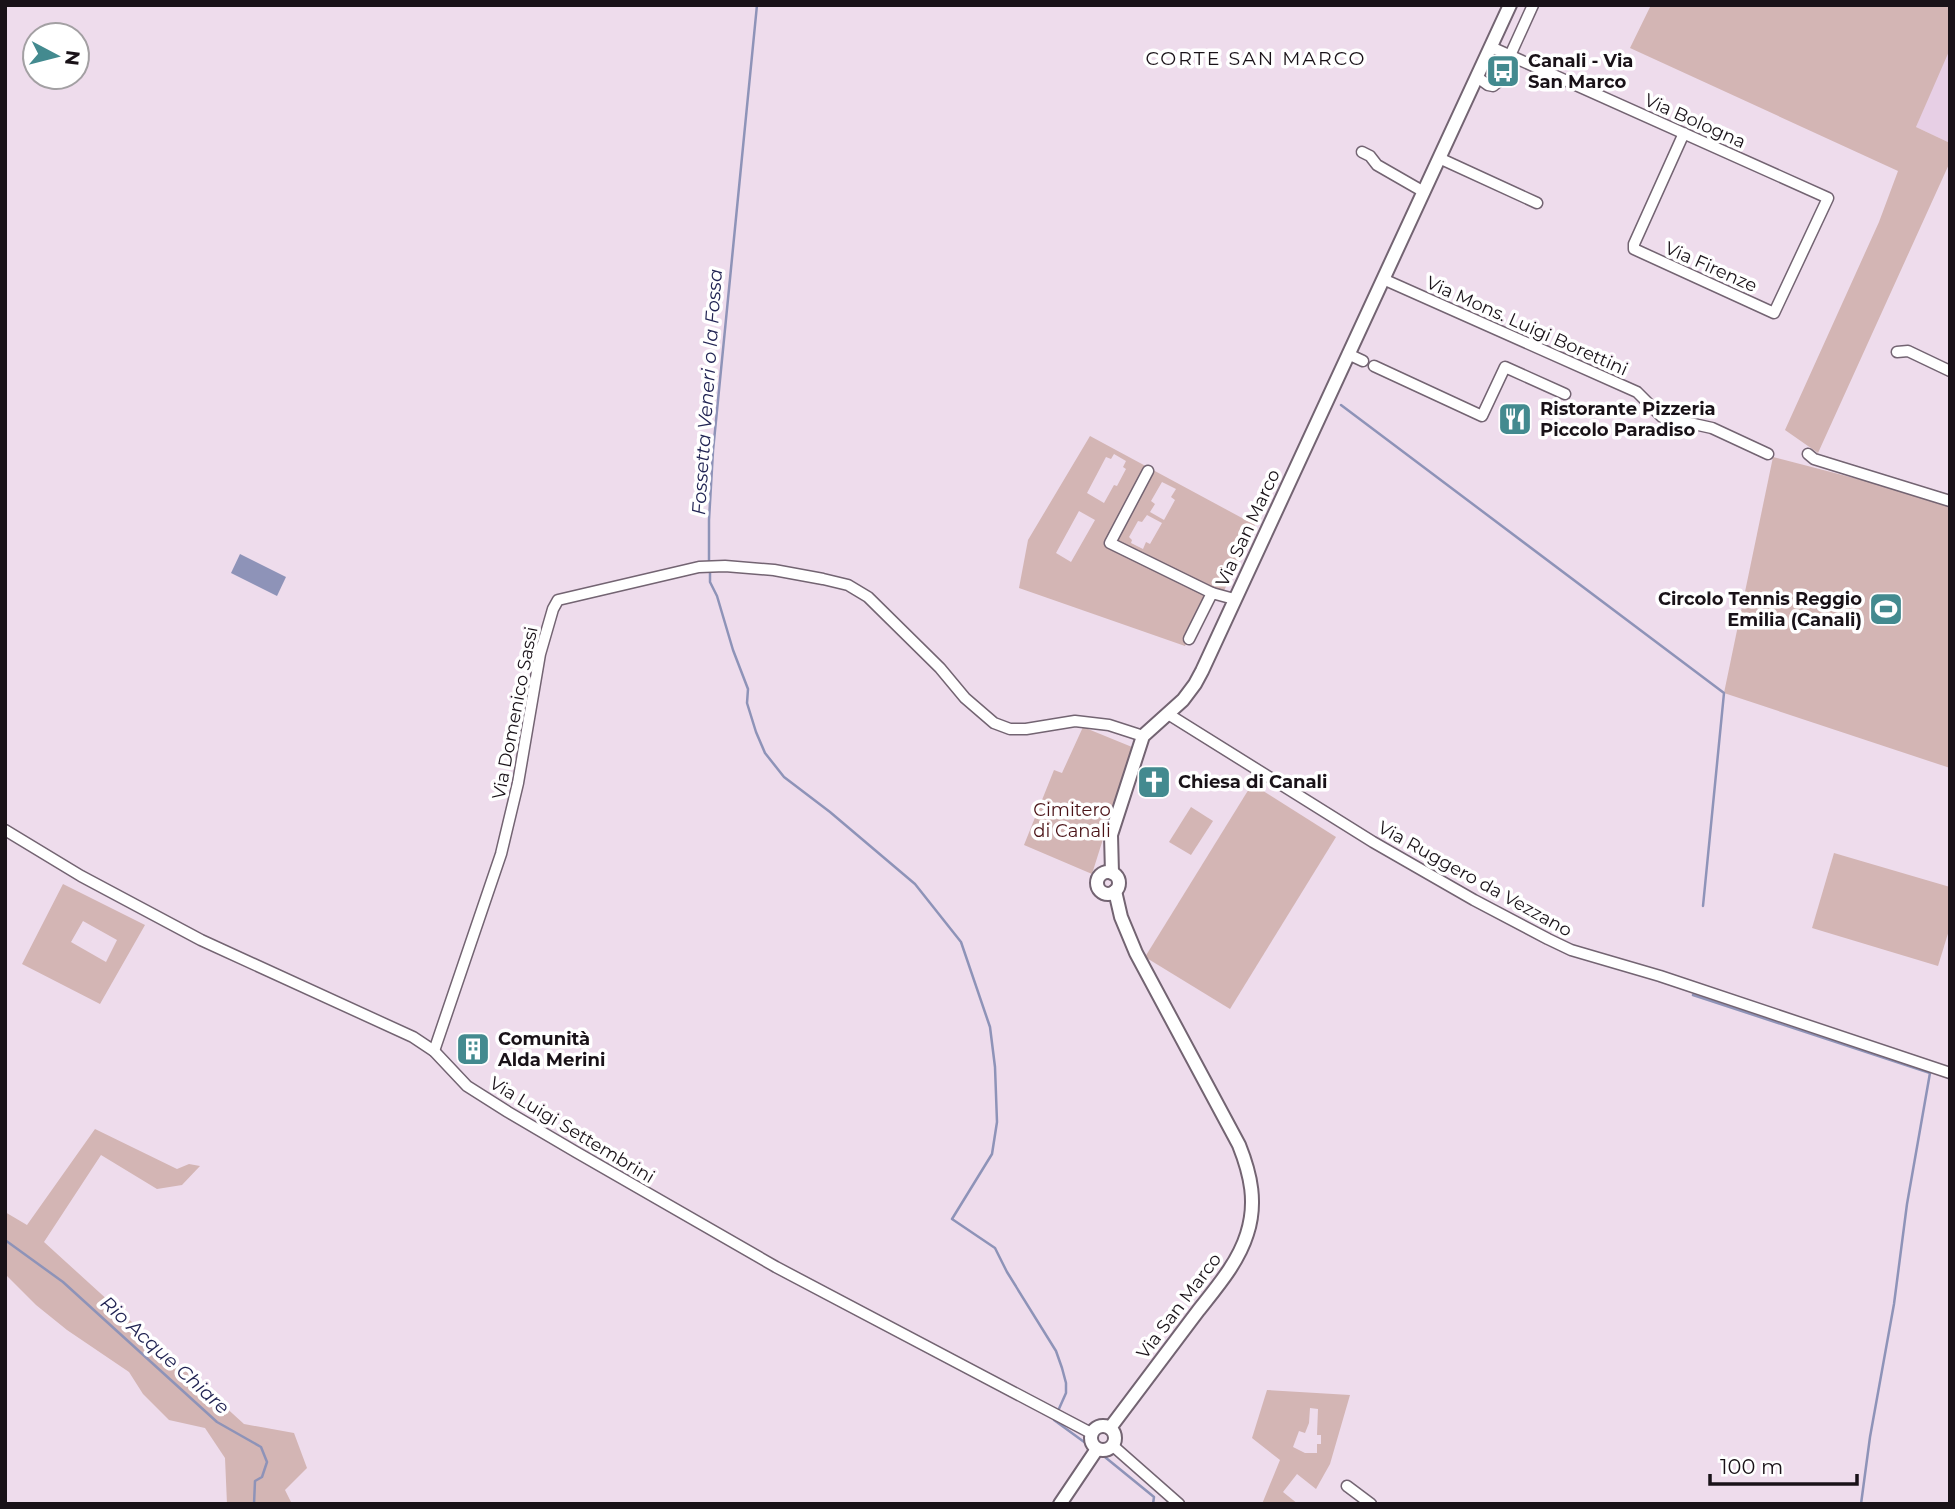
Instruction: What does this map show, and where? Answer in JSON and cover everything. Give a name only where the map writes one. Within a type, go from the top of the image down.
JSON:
[{"type":"street","name":"Via San Marco","points":[[1143,736],[1183,700],[1195,684],[1510,5]]},
{"type":"street","points":[[1477,77],[1488,85],[1496,84],[1533,5]]},
{"type":"street","name":"Via Bologna","points":[[1491,47],[1828,198]]},
{"type":"street","name":"Via Firenze","points":[[1684,133],[1634,249],[1774,313],[1828,198]]},
{"type":"street","points":[[1362,152],[1370,156],[1377,165],[1424,192]]},
{"type":"street","points":[[1439,158],[1536,203]]},
{"type":"street","name":"Via Mons. Luigi Borettini","points":[[1383,279],[1637,392],[1662,417],[1712,428],[1768,454]]},
{"type":"street","points":[[1897,352],[1908,351],[1950,371]]},
{"type":"street","points":[[1348,354],[1363,361]]},
{"type":"street","points":[[1374,366],[1482,415],[1505,367],[1565,394]]},
{"type":"street","points":[[1808,454],[1950,500]]},
{"type":"street","points":[[1148,471],[1110,543],[1212,593],[1234,599]]},
{"type":"street","name":"Via Domenico Sassi","points":[[435,1051],[501,854],[516,794],[540,654],[558,600],[699,567],[774,569],[823,579],[848,585],[868,597],[940,668],[965,698],[994,723],[1010,729],[1026,729],[1075,721],[1109,725],[1143,736]]},
{"type":"street","points":[[1189,639],[1212,593]]},
{"type":"street","name":"Via Ruggero da Vezzano","points":[[1168,714],[1373,842],[1474,900],[1571,950],[1660,976],[1950,1073]]},
{"type":"street","points":[[1107,874],[1105,853],[1143,736]]},
{"type":"street","name":"Via Luigi Settembrini","points":[[5,830],[82,876],[201,940],[403,1032],[435,1051],[467,1086],[576,1152],[776,1267],[1091,1433]]},
{"type":"street","name":"Via San Marco","points":[[1110,892],[1118,882],[1107,874],[1097,881],[1098,887],[1110,892],[1159,1000],[1239,1145],[1252,1188],[1247,1235],[1231,1268],[1110,1427]]},
{"type":"street","points":[[1060,1504],[1096,1451],[1105,1450],[1112,1445],[1114,1434],[1110,1427],[1100,1426],[1091,1433],[1096,1451]]},
{"type":"street","points":[[1112,1445],[1179,1504]]},
{"type":"street","points":[[1348,1486],[1371,1504]]},
{"type":"shaded area","points":[[1947,53],[1950,54],[1950,143],[1916,127]]},
{"type":"green space","points":[[1651,5],[1950,5],[1950,49],[1916,127],[1950,143],[1950,162],[1818,453],[1785,430],[1879,222],[1898,171],[1630,48]]},
{"type":"green space","points":[[1090,436],[1255,525],[1222,595],[1212,594],[1185,646],[1019,588],[1028,540]],"holes":[[[1114,454],[1126,461],[1123,467],[1126,469],[1104,503],[1087,493],[1106,457],[1111,459]],[[1162,482],[1176,489],[1171,497],[1175,500],[1164,520],[1150,512],[1155,504],[1151,501]],[[1079,511],[1095,520],[1071,562],[1056,553]],[[1147,515],[1162,523],[1150,544],[1146,542],[1143,549],[1131,543],[1129,537],[1138,521],[1142,522]]]},
{"type":"green space","name":"Circolo Tennis Reggio Emilia (Canali)","points":[[1773,457],[1877,484],[1950,507],[1950,768],[1724,693]]},
{"type":"green space","name":"Cimitero di Canali","points":[[1083,727],[1132,747],[1092,874],[1024,845],[1054,770],[1062,773]]},
{"type":"green space","points":[[1252,784],[1336,837],[1230,1009],[1145,957]]},
{"type":"green space","points":[[1191,807],[1213,821],[1191,855],[1169,842]]},
{"type":"green space","points":[[1834,853],[1950,887],[1950,927],[1938,966],[1812,928]]},
{"type":"green space","points":[[63,884],[145,925],[100,1004],[22,964]],"holes":[[[83,921],[117,940],[106,962],[71,942]]]},
{"type":"green space","points":[[95,1129],[177,1169],[189,1164],[200,1166],[182,1185],[157,1189],[101,1155],[44,1242],[244,1424],[294,1433],[307,1468],[285,1490],[292,1504],[227,1504],[225,1458],[205,1428],[169,1420],[143,1394],[129,1372],[67,1330],[36,1305],[5,1274],[5,1212],[27,1225]]},
{"type":"green space","points":[[1267,1390],[1350,1395],[1330,1464],[1316,1489],[1297,1474],[1283,1492],[1298,1504],[1262,1504],[1280,1460],[1252,1438]],"holes":[[[1310,1408],[1318,1409],[1317,1435],[1321,1435],[1321,1444],[1317,1444],[1317,1453],[1305,1453],[1293,1447],[1299,1431],[1305,1433]]]},
{"type":"water","points":[[240,554],[286,577],[277,596],[231,573]]},
{"type":"waterway","name":"Fossetta Veneri o la Fossa","points":[[709,564],[713,451],[757,5]]},
{"type":"waterway","points":[[1341,405],[1724,693],[1703,906]]},
{"type":"waterway","name":"Fossetta Veneri o la Fossa","points":[[710,570],[710,582],[748,689],[747,703],[765,753],[784,777],[915,884],[961,942],[990,1027],[997,1122],[992,1154],[952,1219],[995,1248],[1056,1351],[1062,1368],[1066,1393],[1054,1420],[1091,1447]]},
{"type":"waterway","points":[[1693,995],[1930,1073],[1861,1504]]},
{"type":"waterway","name":"Rio Acque Chiare","points":[[5,1240],[63,1282],[217,1422],[261,1447],[267,1462],[262,1477],[255,1481],[254,1504]]},
{"type":"waterway","name":"Fossetta Veneri o la Fossa","points":[[1100,1453],[1154,1497],[1153,1504]]},
{"type":"place","name":"Canali - Via San Marco","points":[[1503,71]]},
{"type":"place","name":"Ristorante Pizzeria Piccolo Paradiso","points":[[1515,419]]},
{"type":"place","name":"Circolo Tennis Reggio Emilia (Canali)","points":[[1886,609]]},
{"type":"place","name":"Chiesa di Canali","points":[[1154,782]]},
{"type":"place","name":"Comunità Alda Merini","points":[[473,1049]]},
{"type":"district","name":"CORTE SAN MARCO","points":[[1256,58]]}]
